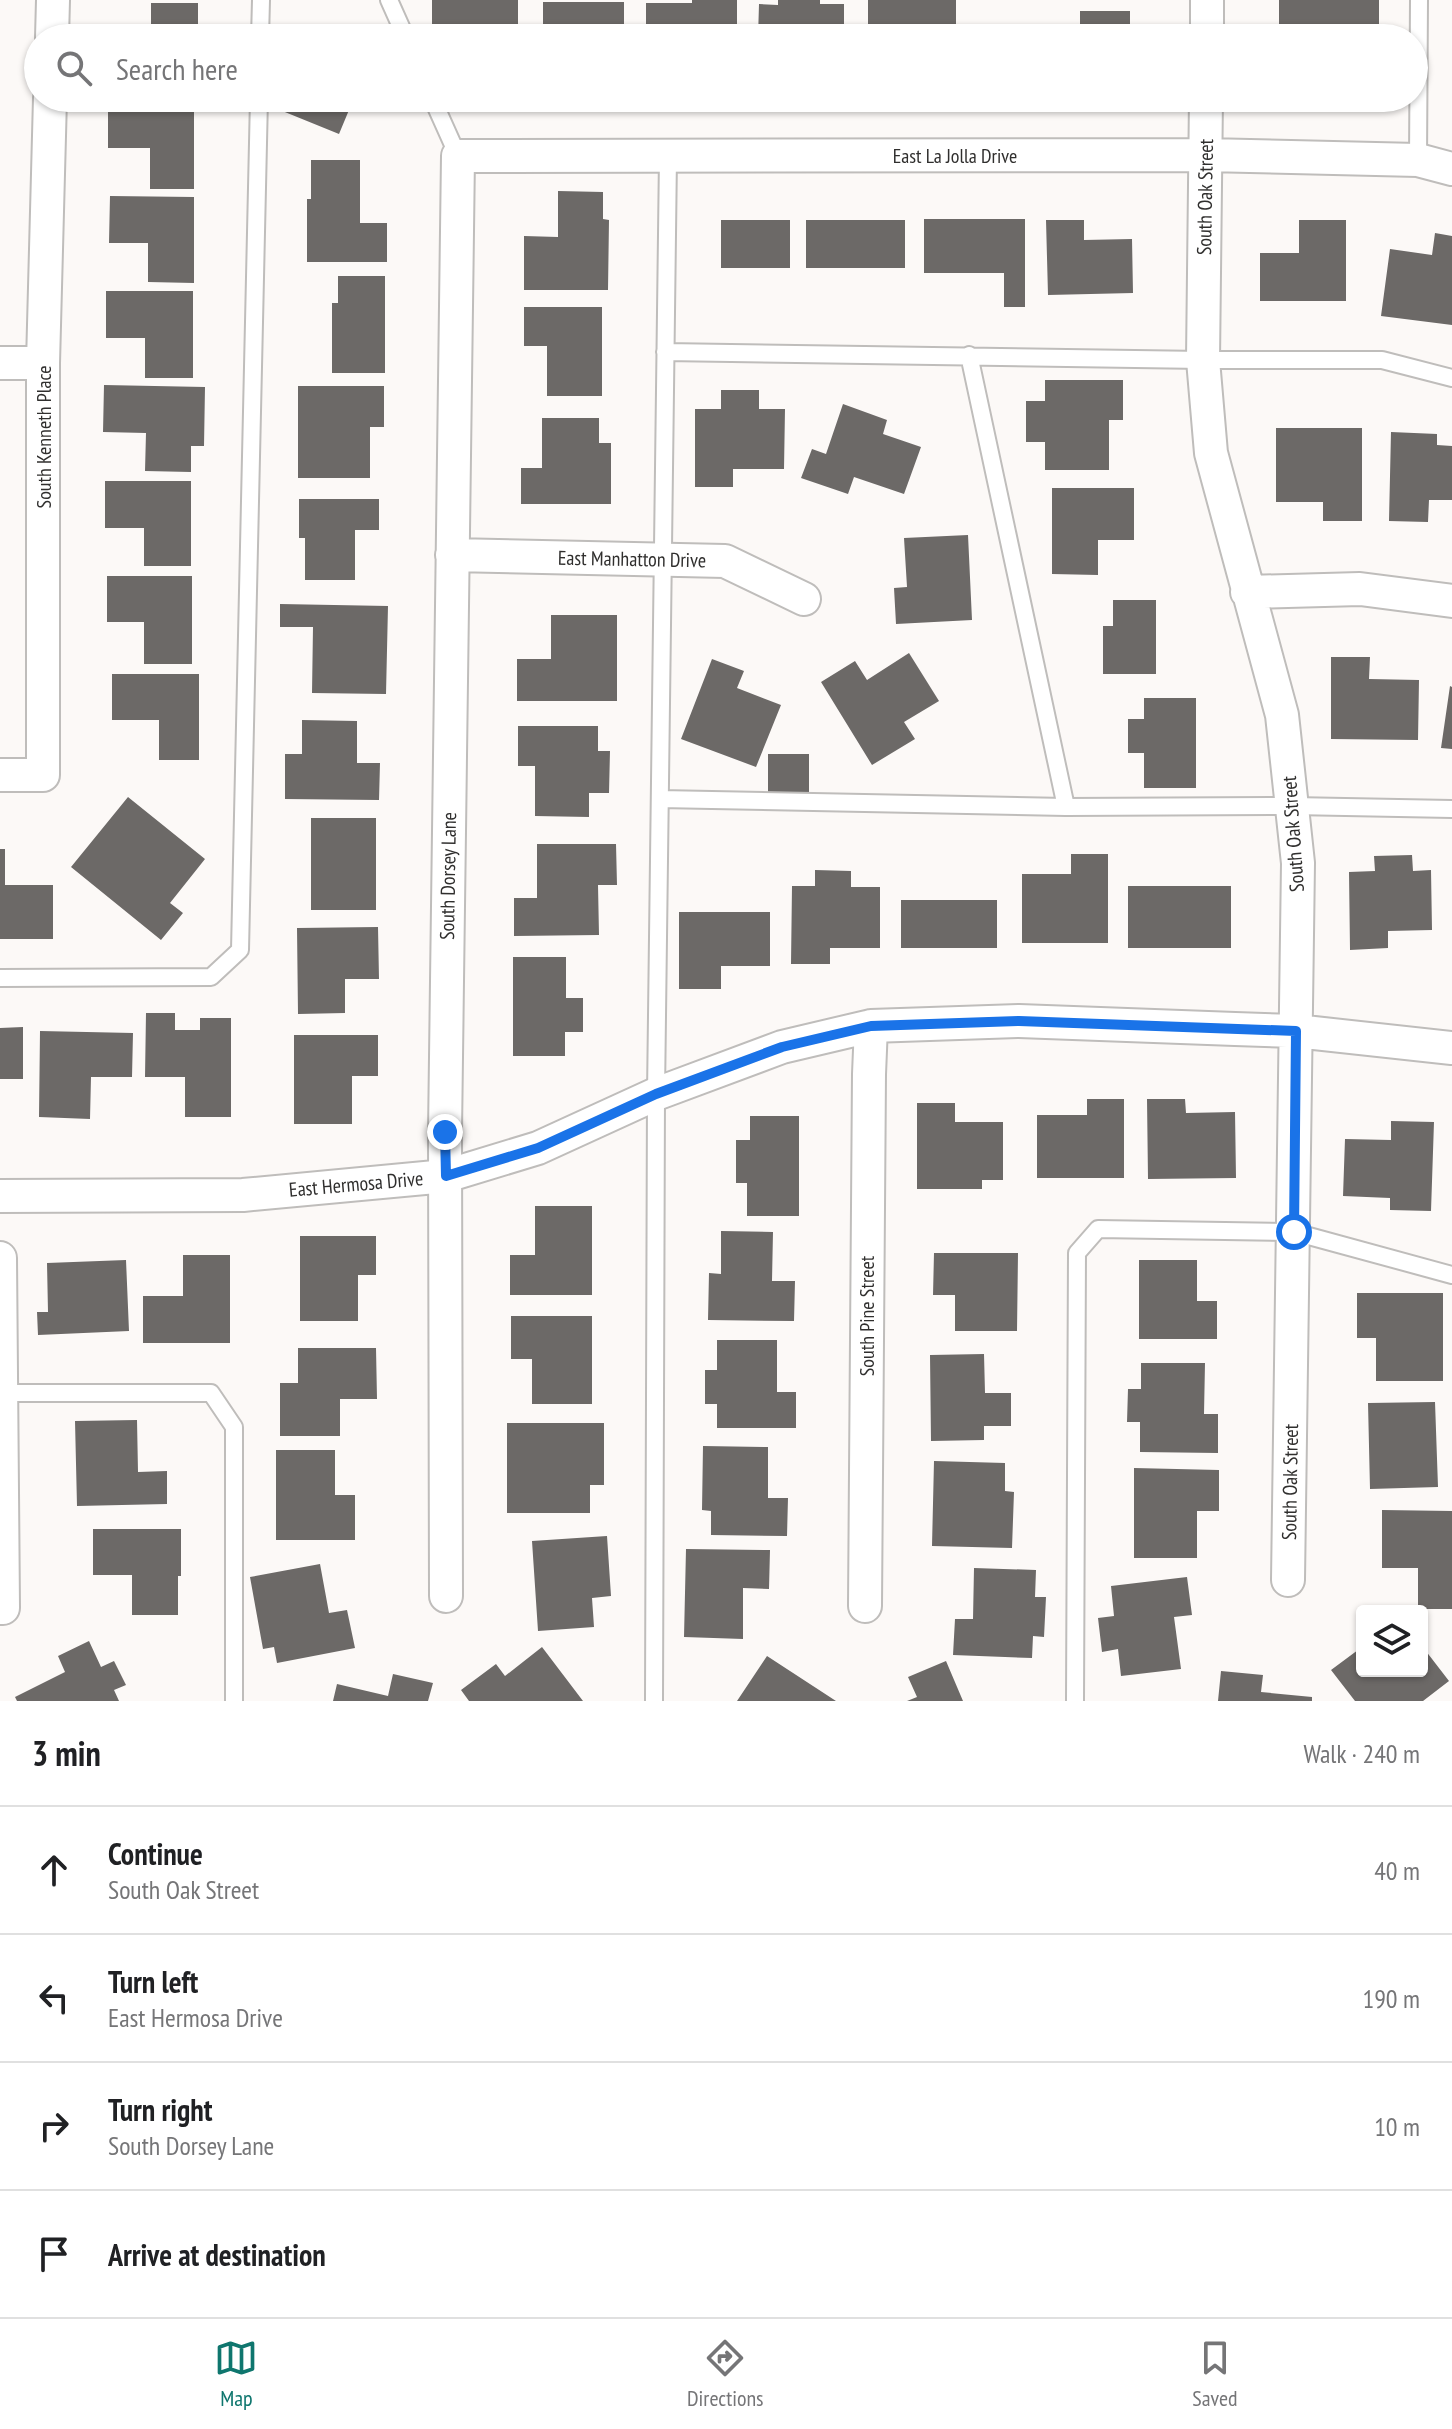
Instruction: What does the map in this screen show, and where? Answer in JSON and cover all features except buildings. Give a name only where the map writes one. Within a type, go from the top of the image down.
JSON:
[{"type":"street","points":[[52,24],[53,0]]},
{"type":"street","points":[[1207,0],[1207,24]]},
{"type":"street","name":"South Kenneth Place","points":[[0,775],[43,775],[43,363],[50,112]]},
{"type":"street","name":"South Oak Street","points":[[1206,112],[1203,360],[1211,453],[1282,715],[1298,863],[1288,1580]]},
{"type":"street","name":"East La Jolla Drive","points":[[458,156],[1206,155],[1418,160],[1452,169]]},
{"type":"street","name":"South Dorsey Lane","points":[[446,1596],[446,1176],[458,156]]},
{"type":"street","points":[[0,363],[43,363]]},
{"type":"street","name":"East Manhatton Drive","points":[[452,555],[725,561],[804,599]]},
{"type":"street","points":[[1247,592],[1360,589],[1452,601]]},
{"type":"street","name":"East Hermosa Drive","points":[[0,1196],[243,1195],[446,1176],[538,1148],[656,1094],[782,1047],[871,1026],[1019,1021],[1296,1031],[1452,1048]]},
{"type":"street","name":"South Pine Street","points":[[865,1606],[871,1026]]},
{"type":"street","points":[[0,1258],[2,1608]]},
{"type":"lane","points":[[260,24],[261,0]]},
{"type":"lane","points":[[389,0],[400,24]]},
{"type":"lane","points":[[1419,0],[1419,24]]},
{"type":"lane","points":[[0,978],[211,977],[240,950],[259,112]]},
{"type":"lane","points":[[438,112],[458,156]]},
{"type":"lane","points":[[1418,112],[1418,160]]},
{"type":"lane","points":[[654,1701],[656,1094],[668,156]]},
{"type":"lane","points":[[665,352],[1382,360],[1452,378]]},
{"type":"lane","points":[[969,355],[1066,807]]},
{"type":"lane","points":[[660,799],[1066,807],[1452,809]]},
{"type":"lane","points":[[1075,1701],[1077,1253],[1098,1229],[1294,1232],[1452,1275]]},
{"type":"lane","points":[[1,1393],[211,1393],[234,1427],[234,1701]]},
{"type":"route","points":[[445,1132],[446,1176],[538,1148],[656,1094],[782,1047],[871,1026],[1019,1021],[1296,1031],[1294,1232]]}]
